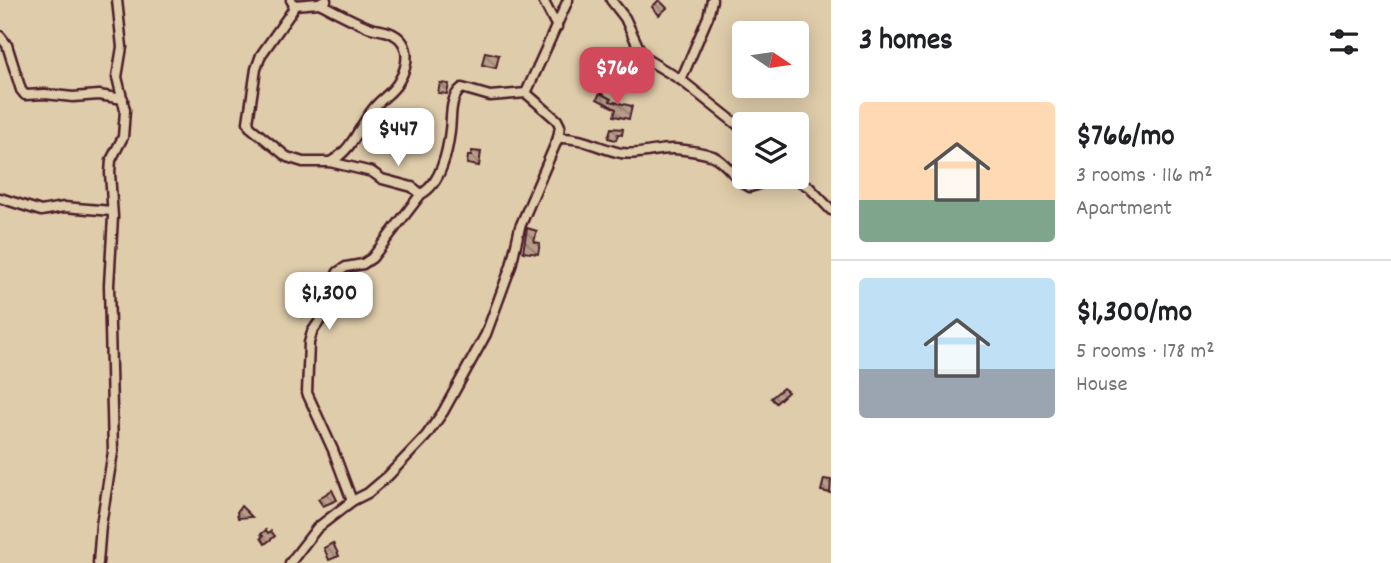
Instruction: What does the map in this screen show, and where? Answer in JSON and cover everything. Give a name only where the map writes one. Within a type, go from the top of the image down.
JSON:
[{"type":"street","points":[[98,563],[101,525],[113,452],[109,285],[113,211],[111,165],[124,131],[123,99],[117,77],[122,47],[117,0]]},
{"type":"street","points":[[543,0],[557,27]]},
{"type":"street","points":[[526,93],[568,0]]},
{"type":"street","points":[[611,0],[625,18],[643,57],[681,80],[732,120]]},
{"type":"street","points":[[681,80],[708,17],[712,0]]},
{"type":"street","points":[[330,162],[342,156],[373,109],[398,84],[405,67],[406,50],[401,40],[393,34],[364,25],[323,2],[292,3],[258,62],[248,122],[250,127],[287,157],[303,162],[330,162],[372,172],[382,179],[412,187],[421,194]]},
{"type":"street","points":[[0,36],[7,45],[25,95],[73,97],[99,94],[123,99]]},
{"type":"street","points":[[290,563],[317,527],[352,501],[368,493],[426,436],[443,412],[491,321],[511,266],[520,227],[558,138],[560,126],[557,120],[526,93],[490,96],[467,89],[459,90],[451,111],[443,162],[434,182],[421,194],[372,258],[363,264],[346,267],[338,272],[334,280],[332,303],[312,332],[309,343],[307,393],[352,501]]},
{"type":"street","points":[[558,138],[584,139],[621,153],[673,149],[702,153],[722,162],[732,173]]},
{"type":"street","points":[[809,186],[831,210]]},
{"type":"street","points":[[0,198],[41,211],[64,207],[113,211]]},
{"type":"building","points":[[659,0],[667,8],[659,15],[652,7]]},
{"type":"building","points":[[485,52],[499,55],[496,68],[482,65]]},
{"type":"building","points":[[602,77],[610,83],[621,84],[620,90],[603,88],[598,82]]},
{"type":"building","points":[[440,83],[449,84],[447,94],[438,93]]},
{"type":"building","points":[[600,93],[611,99],[610,101],[632,106],[629,119],[614,116],[616,109],[597,99]]},
{"type":"building","points":[[611,128],[623,129],[622,135],[618,134],[616,140],[608,138]]},
{"type":"building","points":[[472,151],[481,152],[479,166],[467,164]]},
{"type":"building","points":[[527,228],[537,231],[534,242],[540,243],[538,254],[523,252]]},
{"type":"building","points":[[310,304],[321,307],[317,314],[308,312],[303,317],[297,316],[300,307],[308,310]]},
{"type":"building","points":[[783,388],[788,392],[776,403],[771,398]]},
{"type":"building","points":[[824,479],[831,480],[830,493],[821,491]]},
{"type":"building","points":[[332,490],[337,500],[323,506],[318,499]]},
{"type":"building","points":[[241,506],[252,517],[238,518],[237,512]]},
{"type":"building","points":[[266,530],[275,536],[265,544],[261,534]]},
{"type":"building","points":[[333,543],[339,556],[329,560],[324,548]]}]
